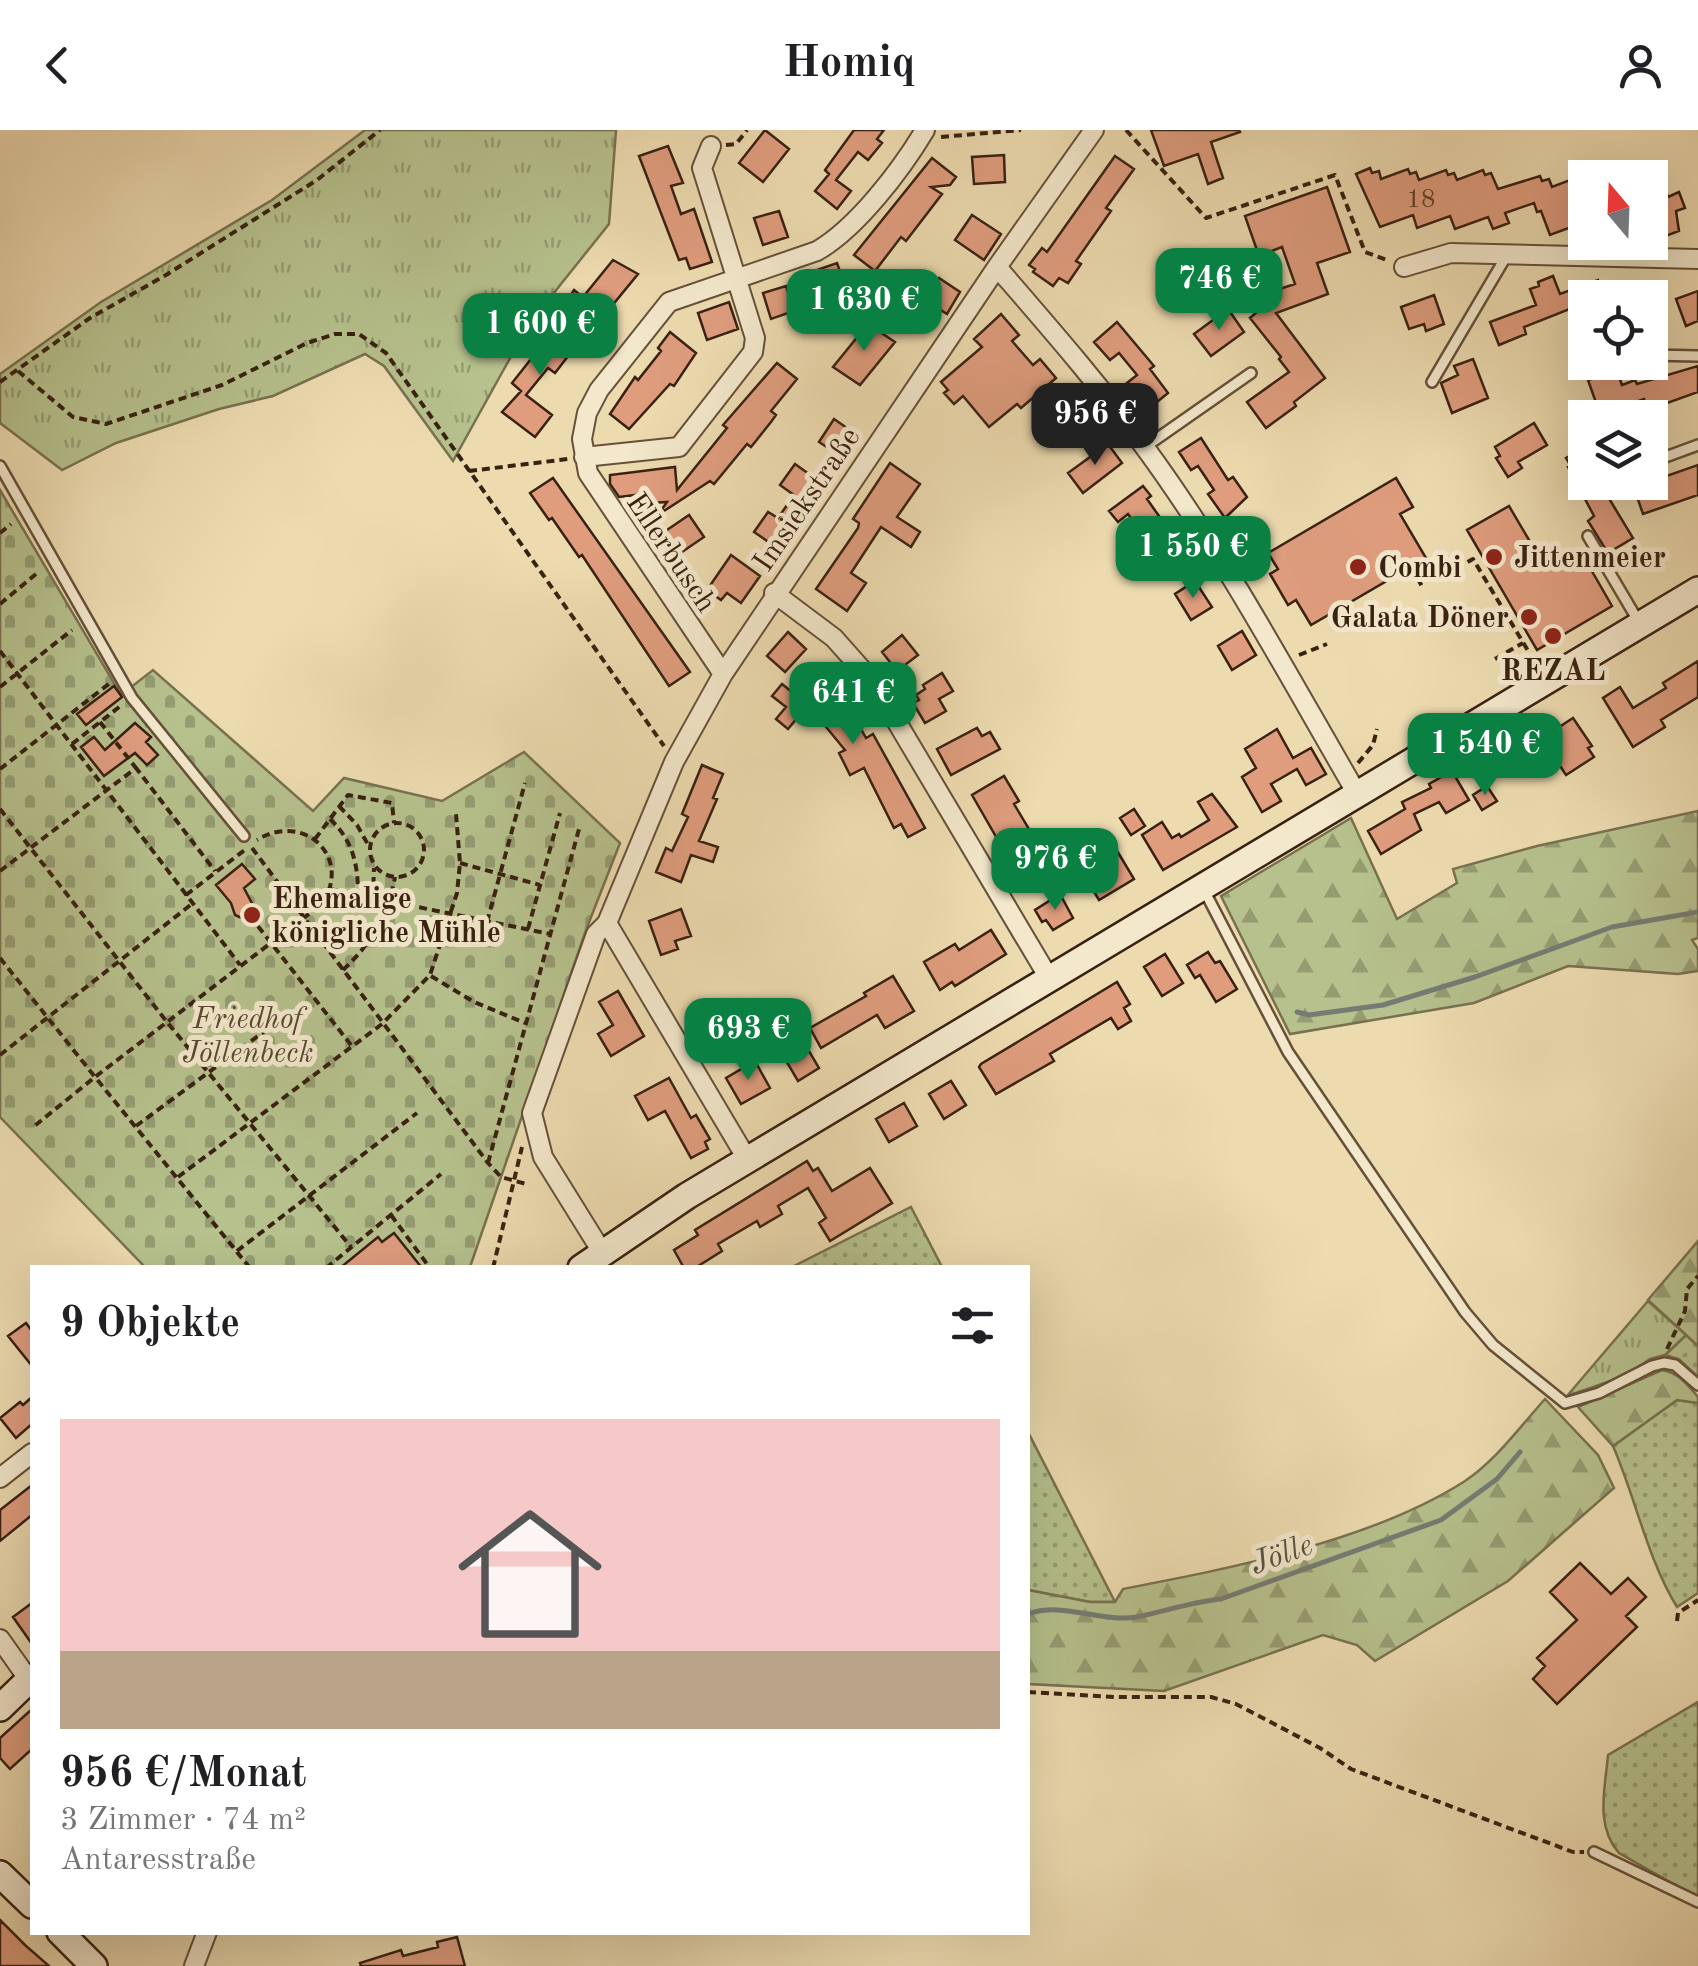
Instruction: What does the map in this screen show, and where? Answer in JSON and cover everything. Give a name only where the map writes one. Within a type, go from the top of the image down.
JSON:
[{"type":"main road","points":[[592,1260],[747,1160],[1202,886],[1352,786],[1545,681],[1698,590]]},
{"type":"main road","points":[[0,1708],[30,1680]]},
{"type":"main road","points":[[0,1874],[30,1903]]},
{"type":"main road","points":[[63,1935],[94,1966]]},
{"type":"street","name":"Imsiekstraße","points":[[592,1260],[542,1157],[532,1113],[596,934],[607,924],[674,762],[722,674],[1094,130]]},
{"type":"street","points":[[584,457],[582,439],[599,390],[669,302],[818,250],[842,235],[924,132]]},
{"type":"street","name":"Ellerbusch","points":[[712,146],[702,168],[755,338],[753,352],[678,447],[584,457],[598,493],[722,674]]},
{"type":"street","points":[[1404,267],[1450,253],[1698,259]]},
{"type":"street","points":[[997,267],[1145,446],[1196,520],[1352,786]]},
{"type":"street","points":[[774,594],[834,638],[873,682],[1049,978]]},
{"type":"street","points":[[607,924],[747,1160]]},
{"type":"street","points":[[0,1478],[30,1454]]},
{"type":"street","points":[[0,1638],[30,1678]]},
{"type":"street","points":[[194,1966],[207,1935]]},
{"type":"lane","points":[[1432,382],[1507,254]]},
{"type":"lane","points":[[1668,355],[1698,356]]},
{"type":"lane","points":[[1145,446],[1251,373]]},
{"type":"lane","points":[[1668,455],[1698,445]]},
{"type":"lane","points":[[0,466],[132,698],[247,840]]},
{"type":"lane","points":[[1588,536],[1640,624]]},
{"type":"lane","points":[[1202,886],[1288,1052],[1454,1296],[1493,1345],[1565,1402],[1599,1393],[1664,1363],[1675,1365],[1698,1385]]},
{"type":"lane","points":[[1594,1852],[1698,1902]]},
{"type":"path","points":[[0,382],[90,318],[317,180],[380,130]]},
{"type":"path","points":[[712,146],[736,144],[747,130]]},
{"type":"path","points":[[924,132],[937,138],[1021,130]]},
{"type":"path","points":[[1126,130],[1206,218],[1336,175],[1365,252],[1404,267]]},
{"type":"path","points":[[18,371],[74,417],[106,424],[222,385],[307,343],[335,334],[358,334],[386,353],[614,671],[674,762]]},
{"type":"path","points":[[468,471],[584,457]]},
{"type":"path","points":[[0,534],[12,524]]},
{"type":"path","points":[[1445,575],[1473,558],[1545,681]]},
{"type":"path","points":[[1410,566],[1423,588]]},
{"type":"path","points":[[0,604],[36,574]]},
{"type":"path","points":[[1502,606],[1509,602]]},
{"type":"path","points":[[0,687],[72,630]]},
{"type":"path","points":[[1495,659],[1523,642]]},
{"type":"path","points":[[1280,662],[1327,644]]},
{"type":"path","points":[[0,652],[240,966]]},
{"type":"path","points":[[0,770],[110,683]]},
{"type":"path","points":[[72,744],[132,698]]},
{"type":"path","points":[[100,722],[216,871]]},
{"type":"path","points":[[1352,786],[1356,764],[1374,746],[1376,729]]},
{"type":"path","points":[[0,872],[136,768]]},
{"type":"path","points":[[488,922],[525,783]]},
{"type":"path","points":[[315,840],[348,795],[392,803],[394,823]]},
{"type":"path","points":[[339,806],[357,824],[370,848],[373,898]]},
{"type":"path","points":[[0,808],[351,1248]]},
{"type":"path","points":[[528,930],[560,813]]},
{"type":"path","points":[[178,1178],[382,1024],[430,975],[451,915],[460,863],[456,814]]},
{"type":"path","points":[[330,819],[354,852],[358,895]]},
{"type":"path","points":[[370,848],[380,828],[394,823],[412,827],[424,850],[419,866],[404,876],[395,877],[374,865]]},
{"type":"path","points":[[488,1163],[579,829]]},
{"type":"path","points":[[32,1128],[322,904],[330,889],[331,866],[315,840],[299,831],[283,830],[247,840],[186,895]]},
{"type":"path","points":[[247,840],[488,1163],[512,1182],[526,1184]]},
{"type":"path","points":[[460,863],[540,885]]},
{"type":"path","points":[[343,970],[368,945],[390,902],[395,877]]},
{"type":"path","points":[[330,889],[550,934]]},
{"type":"path","points":[[0,1054],[193,904]]},
{"type":"path","points":[[250,916],[351,1045]]},
{"type":"path","points":[[0,958],[248,1265]]},
{"type":"path","points":[[430,975],[474,1002],[526,1023]]},
{"type":"path","points":[[136,1126],[281,1019]]},
{"type":"path","points":[[236,1251],[418,1113]]},
{"type":"path","points":[[330,1265],[441,1174]]},
{"type":"path","points":[[494,1265],[512,1182]]},
{"type":"path","points":[[391,1215],[428,1265]]},
{"type":"path","points":[[1664,1363],[1664,1352],[1685,1312],[1686,1289],[1698,1276]]},
{"type":"path","points":[[1677,1621],[1678,1613],[1698,1600]]},
{"type":"path","points":[[1030,1692],[1211,1697],[1236,1704],[1369,1776],[1573,1852],[1594,1852]]},
{"type":"green space","points":[[365,130],[616,130],[609,224],[529,324],[453,461],[384,366],[365,354],[273,396],[219,409],[116,443],[62,470],[0,423],[0,374],[101,302],[272,200]]},
{"type":"green space","name":"Friedhof Jöllenbeck","points":[[0,490],[121,695],[153,670],[313,811],[344,778],[442,801],[524,752],[620,843],[586,930],[471,1265],[143,1265],[0,1117]]},
{"type":"green space","points":[[1698,811],[1698,938],[1692,940],[1698,949],[1698,971],[1678,974],[1568,966],[1474,1003],[1290,1034],[1221,896],[1351,818],[1397,919],[1457,883],[1453,869],[1537,846]]},
{"type":"green space","points":[[911,1207],[941,1265],[796,1265]]},
{"type":"green space","points":[[1698,1241],[1698,1346],[1648,1300]]},
{"type":"green space","points":[[1648,1301],[1686,1335],[1665,1355],[1650,1359],[1625,1376],[1567,1396]]},
{"type":"green space","points":[[1686,1335],[1698,1346],[1698,1377],[1679,1359],[1665,1355]]},
{"type":"green space","points":[[1662,1370],[1682,1380],[1698,1397],[1698,1403],[1677,1400],[1613,1446],[1578,1407]]},
{"type":"green space","points":[[1545,1399],[1598,1455],[1614,1488],[1508,1581],[1375,1661],[1357,1645],[1323,1635],[1164,1691],[1030,1684],[1030,1590],[1090,1602],[1115,1602],[1123,1589],[1300,1550],[1428,1502],[1476,1473]]},
{"type":"green space","points":[[1677,1400],[1698,1403],[1698,1593],[1677,1607],[1658,1569],[1613,1446]]},
{"type":"green space","points":[[1030,1436],[1115,1602],[1090,1602],[1030,1590]]},
{"type":"green space","points":[[1698,1702],[1698,1898],[1619,1853],[1607,1831],[1603,1807],[1608,1755]]},
{"type":"building","points":[[765,130],[789,149],[763,182],[739,163]]},
{"type":"building","points":[[854,130],[884,130],[877,139],[882,143],[868,160],[858,152],[836,180],[851,191],[837,209],[815,191]]},
{"type":"building","points":[[1151,130],[1240,132],[1211,142],[1223,178],[1208,184],[1198,154],[1164,166]]},
{"type":"building","points":[[668,146],[683,183],[671,186],[681,214],[694,209],[712,262],[690,269],[686,258],[679,260],[639,156]]},
{"type":"building","points":[[1004,155],[1005,182],[974,184],[972,157]]},
{"type":"building","points":[[1115,156],[1134,169],[1106,208],[1111,211],[1076,261],[1081,264],[1068,283],[1059,278],[1053,286],[1029,265],[1042,248],[1047,252]]},
{"type":"building","points":[[932,158],[956,177],[950,185],[931,187],[942,194],[906,241],[901,237],[875,271],[854,255]]},
{"type":"building","points":[[1370,168],[1372,173],[1379,171],[1381,179],[1408,169],[1410,174],[1416,172],[1419,180],[1446,170],[1448,175],[1454,173],[1457,180],[1483,170],[1485,175],[1491,173],[1498,189],[1540,176],[1542,181],[1549,179],[1552,187],[1568,181],[1568,228],[1550,235],[1534,203],[1505,213],[1509,223],[1493,229],[1488,217],[1455,229],[1450,216],[1417,228],[1413,215],[1380,227],[1356,174]]},
{"type":"building","points":[[1327,187],[1350,252],[1317,263],[1328,294],[1276,313],[1325,378],[1266,428],[1247,402],[1289,372],[1250,318],[1265,305],[1258,296],[1295,284],[1282,247],[1259,256],[1245,216]]},
{"type":"building","points":[[1679,192],[1685,208],[1676,211],[1679,231],[1668,235],[1668,197]]},
{"type":"building","points":[[779,211],[788,237],[763,245],[754,218]]},
{"type":"building","points":[[972,215],[1001,234],[984,260],[955,240]]},
{"type":"building","points":[[613,260],[638,274],[606,313],[583,297]]},
{"type":"building","points":[[837,263],[845,286],[819,296],[811,272]]},
{"type":"building","points":[[1553,276],[1560,294],[1568,291],[1568,310],[1524,327],[1526,334],[1499,345],[1490,322],[1536,305],[1530,289],[1539,286],[1538,282]]},
{"type":"building","points":[[939,278],[960,292],[947,314],[925,300]]},
{"type":"building","points":[[786,286],[794,311],[771,319],[763,293]]},
{"type":"building","points":[[574,290],[589,302],[581,313],[566,302]]},
{"type":"building","points":[[1698,291],[1698,321],[1686,326],[1676,299]]},
{"type":"building","points":[[1434,295],[1444,324],[1426,331],[1424,324],[1409,329],[1401,307]]},
{"type":"building","points":[[729,302],[738,329],[707,340],[698,313]]},
{"type":"building","points":[[1228,309],[1244,332],[1211,356],[1194,334]]},
{"type":"building","points":[[1001,314],[1019,335],[1012,341],[1033,365],[1040,359],[1056,378],[1021,408],[1017,404],[989,427],[963,396],[954,404],[944,393],[948,390],[941,382],[982,347],[974,339]]},
{"type":"building","points":[[561,321],[582,338],[555,373],[548,368],[526,395],[552,415],[535,437],[502,412],[521,391],[512,383]]},
{"type":"building","points":[[1117,322],[1154,366],[1150,369],[1168,393],[1157,402],[1152,396],[1143,403],[1127,383],[1137,375],[1119,353],[1110,360],[1094,342]]},
{"type":"building","points":[[868,324],[895,342],[860,385],[833,367]]},
{"type":"building","points":[[670,332],[696,353],[674,386],[670,384],[629,429],[610,414],[635,377],[638,380],[661,351],[658,348]]},
{"type":"building","points":[[1473,359],[1488,398],[1452,413],[1441,383],[1458,375],[1454,366]]},
{"type":"building","points":[[777,363],[797,379],[771,411],[776,415],[771,422],[714,484],[710,481],[664,511],[667,502],[637,504],[636,495],[619,497],[610,484],[610,475],[675,467],[677,490],[727,428],[723,425]]},
{"type":"building","points":[[1698,366],[1698,392],[1668,403],[1595,400],[1588,380],[1620,380],[1622,385],[1635,380],[1637,384],[1668,380],[1668,375]]},
{"type":"building","points":[[834,419],[857,435],[842,457],[819,442]]},
{"type":"building","points":[[1534,423],[1547,445],[1518,462],[1522,468],[1508,477],[1496,458],[1500,456],[1495,447]]},
{"type":"building","points":[[1201,438],[1228,480],[1233,477],[1247,497],[1225,518],[1208,494],[1214,490],[1198,466],[1191,470],[1179,452]]},
{"type":"building","points":[[1108,444],[1122,463],[1083,493],[1068,473]]},
{"type":"building","points":[[890,463],[920,484],[897,517],[920,532],[911,547],[881,527],[851,573],[866,583],[847,611],[816,589],[858,528],[859,523],[853,519]]},
{"type":"building","points":[[795,464],[823,484],[779,549],[754,532],[768,512],[778,518],[794,495],[780,485]]},
{"type":"building","points":[[1698,465],[1698,495],[1643,514],[1638,500],[1668,500],[1668,476]]},
{"type":"building","points":[[553,478],[690,672],[669,686],[582,555],[579,557],[530,493]]},
{"type":"building","points":[[1396,478],[1413,507],[1400,514],[1426,558],[1311,625],[1296,600],[1288,605],[1270,574],[1278,569],[1268,553]]},
{"type":"building","points":[[1143,486],[1151,496],[1147,499],[1185,553],[1157,573],[1151,565],[1145,570],[1136,558],[1152,547],[1128,514],[1118,522],[1109,511]]},
{"type":"building","points":[[1586,500],[1610,500],[1633,538],[1608,553],[1588,521],[1594,516]]},
{"type":"building","points":[[1509,506],[1539,557],[1558,546],[1567,563],[1582,554],[1612,606],[1537,650],[1467,530]]},
{"type":"building","points":[[689,515],[704,537],[679,554],[664,532]]},
{"type":"building","points":[[731,555],[760,576],[741,603],[727,593],[721,600],[707,590]]},
{"type":"building","points":[[1195,581],[1212,607],[1191,620],[1175,594]]},
{"type":"building","points":[[1242,631],[1256,655],[1232,670],[1218,646]]},
{"type":"building","points":[[788,632],[806,649],[785,672],[767,656]]},
{"type":"building","points":[[902,635],[918,655],[897,671],[882,652]]},
{"type":"building","points":[[1698,661],[1698,697],[1661,720],[1665,727],[1633,747],[1603,698],[1620,687],[1633,708],[1666,688],[1663,683]]},
{"type":"building","points":[[942,673],[953,691],[939,699],[946,711],[925,723],[913,703],[919,700],[916,695],[925,689],[923,685]]},
{"type":"building","points":[[836,677],[858,703],[837,719],[846,731],[858,724],[866,738],[873,734],[925,828],[908,837],[901,824],[894,828],[864,768],[850,775],[839,753],[845,750],[808,705],[788,729],[776,719],[786,707],[772,696],[782,684],[807,704],[801,697],[823,678],[828,684]]},
{"type":"building","points":[[114,686],[122,697],[86,725],[77,714]]},
{"type":"building","points":[[1573,718],[1592,746],[1588,748],[1594,757],[1566,775],[1553,755],[1523,772],[1503,739],[1528,724],[1538,741]]},
{"type":"building","points":[[135,723],[151,737],[146,742],[158,755],[147,765],[135,753],[104,776],[81,747],[94,737],[105,750]]},
{"type":"building","points":[[977,728],[982,736],[990,732],[1000,749],[951,775],[937,749]]},
{"type":"building","points":[[1277,729],[1293,758],[1311,748],[1326,774],[1306,785],[1297,769],[1271,784],[1281,801],[1262,812],[1242,777],[1256,768],[1245,749]]},
{"type":"building","points":[[702,765],[723,774],[699,841],[718,847],[713,862],[691,855],[681,882],[656,872],[666,848],[672,851],[688,817],[682,814]]},
{"type":"building","points":[[1452,771],[1469,800],[1446,813],[1439,802],[1414,814],[1421,830],[1381,854],[1368,831],[1405,809],[1402,802],[1431,788],[1429,784]]},
{"type":"building","points":[[1004,776],[1019,801],[1014,804],[1038,844],[1010,861],[972,795]]},
{"type":"building","points":[[1487,786],[1497,801],[1482,810],[1473,795]]},
{"type":"building","points":[[1212,794],[1237,827],[1163,870],[1142,835],[1162,822],[1172,838],[1179,834],[1181,837],[1209,820],[1198,802]]},
{"type":"building","points":[[1134,809],[1145,826],[1131,835],[1120,818]]},
{"type":"building","points":[[1113,844],[1134,879],[1099,900],[1078,865]]},
{"type":"building","points":[[242,864],[255,879],[244,888],[255,909],[246,920],[235,915],[231,903],[216,885]]},
{"type":"building","points":[[1060,894],[1073,918],[1053,930],[1035,910]]},
{"type":"building","points":[[681,909],[691,936],[675,941],[678,949],[661,955],[649,921]]},
{"type":"building","points":[[991,930],[1006,954],[955,986],[952,982],[940,990],[924,962],[955,944],[959,950]]},
{"type":"building","points":[[1208,952],[1215,963],[1220,961],[1237,989],[1216,1002],[1200,975],[1195,978],[1187,965]]},
{"type":"building","points":[[1165,954],[1183,983],[1162,996],[1144,967]]},
{"type":"building","points":[[893,976],[914,1011],[885,1028],[877,1015],[821,1048],[810,1028]]},
{"type":"building","points":[[1117,982],[1130,1004],[1124,1008],[1131,1021],[1118,1029],[1111,1018],[1050,1054],[1054,1061],[996,1094],[979,1067],[981,1064]]},
{"type":"building","points":[[618,991],[644,1036],[611,1056],[598,1034],[613,1025],[599,1002]]},
{"type":"building","points":[[730,1019],[739,1035],[718,1047],[709,1031]]},
{"type":"building","points":[[806,1046],[819,1068],[798,1081],[785,1059]]},
{"type":"building","points":[[755,1061],[770,1088],[741,1104],[726,1078]]},
{"type":"building","points":[[669,1078],[691,1118],[696,1115],[710,1139],[705,1142],[708,1149],[691,1158],[665,1111],[648,1120],[635,1096]]},
{"type":"building","points":[[951,1081],[966,1105],[944,1119],[929,1094]]},
{"type":"building","points":[[904,1103],[917,1126],[889,1142],[876,1119]]},
{"type":"building","points":[[807,1161],[813,1171],[818,1168],[832,1191],[870,1168],[892,1203],[830,1241],[819,1223],[826,1218],[808,1188],[778,1206],[782,1214],[760,1227],[757,1221],[718,1244],[722,1251],[700,1265],[682,1265],[674,1250],[698,1235],[695,1230]]},
{"type":"building","points":[[394,1233],[420,1265],[344,1265],[378,1237],[382,1242]]},
{"type":"building","points":[[26,1323],[30,1328],[30,1364],[8,1336]]},
{"type":"building","points":[[30,1399],[30,1426],[16,1438],[0,1418],[20,1402],[23,1405]]},
{"type":"building","points":[[30,1487],[30,1517],[0,1541],[0,1510]]},
{"type":"building","points":[[1580,1563],[1611,1594],[1628,1578],[1646,1597],[1626,1616],[1637,1627],[1557,1704],[1533,1679],[1545,1666],[1537,1658],[1577,1620],[1550,1592]]},
{"type":"building","points":[[30,1604],[30,1641],[13,1617]]},
{"type":"building","points":[[30,1711],[30,1751],[10,1769],[0,1758],[0,1738]]},
{"type":"building","points":[[0,1920],[25,1945],[49,1966],[0,1966]]},
{"type":"building","points":[[457,1937],[465,1966],[360,1963],[401,1950],[403,1956],[438,1947],[437,1942]]},
{"type":"waterway","points":[[1297,1012],[1309,1015],[1383,1005],[1475,977],[1612,927],[1698,912]]},
{"type":"waterway","name":"Jölle","points":[[1030,1614],[1055,1610],[1137,1617],[1221,1599],[1441,1520],[1497,1479],[1520,1452]]},
{"type":"place","name":"Jittenmeier","points":[[1494,557]]},
{"type":"place","name":"Combi","points":[[1358,567]]},
{"type":"place","name":"Galata Döner","points":[[1529,617]]},
{"type":"place","name":"REZAL","points":[[1553,636]]},
{"type":"place","name":"Ehemalige königliche Mühle","points":[[252,915]]}]
